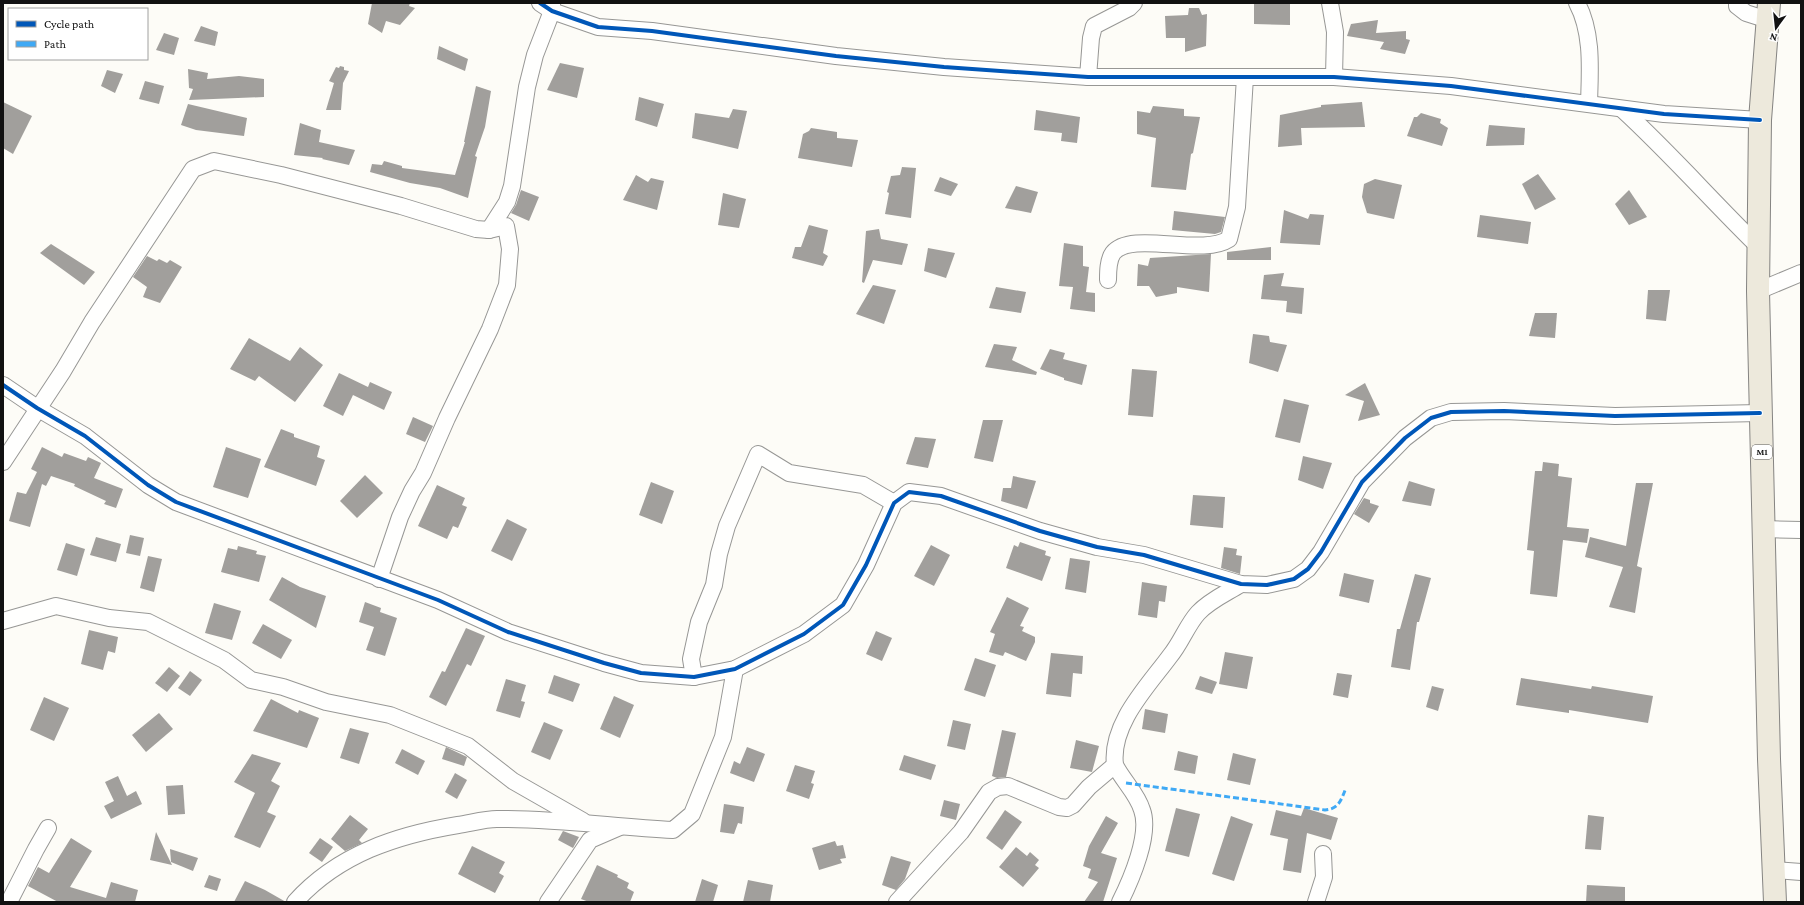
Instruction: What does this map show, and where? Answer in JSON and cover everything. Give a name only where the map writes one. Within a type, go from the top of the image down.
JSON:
[{"type":"main road","name":"M1","points":[[1768,12],[1760,120],[1758,291],[1769,759],[1774,902]]},
{"type":"street","points":[[1088,77],[1091,38],[1094,26],[1129,8],[1134,3]]},
{"type":"street","points":[[1330,3],[1335,32],[1334,77]]},
{"type":"street","points":[[1577,3],[1582,14],[1591,64],[1589,103]]},
{"type":"street","points":[[1737,3],[1737,6],[1746,13],[1768,12]]},
{"type":"street","points":[[489,230],[506,202],[512,186],[518,159],[522,114],[527,87],[548,6],[598,27],[652,31],[836,56],[1004,72],[1088,77],[1334,77],[1451,86],[1589,103],[1622,110],[1760,120]]},
{"type":"street","points":[[1108,280],[1109,265],[1113,254],[1121,247],[1135,244],[1209,245],[1224,242],[1229,239],[1237,207],[1245,77]]},
{"type":"street","points":[[1622,110],[1659,143],[1724,214],[1758,246]]},
{"type":"street","points":[[3,462],[193,169],[214,161],[281,175],[401,206],[462,226],[489,230],[506,226]]},
{"type":"street","points":[[379,579],[412,490],[423,473],[447,418],[490,329],[507,285],[510,249],[506,226],[506,202]]},
{"type":"street","points":[[1758,291],[1801,273]]},
{"type":"street","points":[[3,386],[85,436],[148,485],[176,502],[438,600],[508,632],[604,663],[641,673],[694,677],[735,669],[804,634],[843,605],[866,565],[894,503],[909,492],[941,496],[1040,531],[1097,547],[1144,555],[1242,584],[1266,585],[1294,579],[1308,569],[1321,552],[1362,482],[1405,438],[1431,418],[1451,412],[1504,411],[1615,416],[1760,413]]},
{"type":"street","points":[[694,677],[691,659],[699,622],[714,585],[719,554],[727,526],[758,454],[789,473],[863,484],[894,503]]},
{"type":"street","points":[[1764,528],[1801,530]]},
{"type":"street","points":[[1120,902],[1140,847],[1145,824],[1142,810],[1115,765],[1114,757],[1117,742],[1129,711],[1171,656],[1192,620],[1206,606],[1242,584]]},
{"type":"street","points":[[3,621],[56,606],[109,618],[148,622],[224,660],[251,680],[283,687],[326,702],[390,715],[468,746],[513,781],[583,821]]},
{"type":"street","points":[[295,902],[324,875],[358,853],[426,830],[496,819],[583,821],[620,827],[673,830],[692,814],[723,736],[735,669]]},
{"type":"street","points":[[897,902],[962,832],[990,792],[998,787],[1008,786],[1059,807],[1067,808],[1073,805],[1090,787],[1115,765]]},
{"type":"street","points":[[548,902],[590,840],[620,827]]},
{"type":"street","points":[[9,902],[48,828]]},
{"type":"street","points":[[1316,902],[1324,877],[1323,854]]},
{"type":"street","points":[[1774,870],[1801,872]]},
{"type":"building","points":[[372,3],[410,3],[409,6],[415,8],[400,25],[386,21],[382,33],[368,24]]},
{"type":"building","points":[[1254,3],[1290,3],[1290,25],[1254,24]]},
{"type":"building","points":[[1189,8],[1199,8],[1202,15],[1207,14],[1206,46],[1185,52],[1185,38],[1166,38],[1165,16],[1188,15]]},
{"type":"building","points":[[1378,20],[1376,33],[1406,31],[1406,39],[1410,40],[1405,54],[1380,49],[1384,42],[1347,36],[1351,24]]},
{"type":"building","points":[[201,26],[218,32],[215,46],[194,41]]},
{"type":"building","points":[[164,33],[179,38],[174,55],[156,50]]},
{"type":"building","points":[[439,46],[468,59],[465,71],[437,59]]},
{"type":"building","points":[[560,63],[584,68],[577,98],[547,90]]},
{"type":"building","points":[[340,66],[344,67],[344,70],[349,71],[343,83],[341,110],[326,110],[334,83],[329,81],[336,67],[339,68]]},
{"type":"building","points":[[188,69],[208,73],[207,79],[239,76],[264,79],[264,97],[189,100],[193,89],[189,88]]},
{"type":"building","points":[[107,70],[123,74],[115,93],[101,86]]},
{"type":"building","points":[[145,81],[164,86],[159,104],[139,99]]},
{"type":"building","points":[[476,86],[491,91],[485,127],[475,156],[477,157],[468,198],[440,188],[410,183],[370,172],[372,164],[382,165],[384,161],[402,166],[402,168],[455,175],[465,142]]},
{"type":"building","points":[[639,97],[664,104],[657,127],[635,120]]},
{"type":"building","points":[[3,102],[32,116],[13,154],[3,148]]},
{"type":"building","points":[[1362,102],[1365,127],[1301,128],[1302,145],[1278,147],[1280,115],[1321,107],[1321,105]]},
{"type":"building","points":[[188,104],[247,118],[244,136],[196,130],[181,125]]},
{"type":"building","points":[[1153,106],[1184,109],[1184,116],[1200,117],[1193,153],[1191,154],[1186,190],[1151,187],[1156,138],[1137,134],[1137,111],[1150,113]]},
{"type":"building","points":[[733,109],[747,111],[738,149],[692,138],[695,113],[729,118]]},
{"type":"building","points":[[1036,110],[1080,117],[1077,143],[1061,141],[1062,133],[1034,130]]},
{"type":"building","points":[[1421,113],[1441,119],[1440,123],[1448,128],[1442,146],[1407,136],[1414,117],[1417,117]]},
{"type":"building","points":[[300,123],[321,130],[319,142],[355,150],[349,165],[322,159],[323,158],[294,155]]},
{"type":"building","points":[[1489,125],[1525,128],[1524,145],[1486,146]]},
{"type":"building","points":[[811,128],[837,132],[837,138],[858,140],[852,167],[798,158],[803,134]]},
{"type":"building","points":[[902,167],[916,168],[911,218],[885,214],[889,193],[887,192],[891,176],[900,175]]},
{"type":"building","points":[[1538,174],[1556,199],[1535,210],[1522,184]]},
{"type":"building","points":[[636,175],[648,182],[651,178],[664,181],[657,210],[623,200]]},
{"type":"building","points":[[940,177],[958,184],[951,196],[934,191]]},
{"type":"building","points":[[1375,179],[1402,185],[1394,219],[1367,213],[1362,197],[1364,184]]},
{"type":"building","points":[[1016,186],[1038,192],[1031,213],[1005,208]]},
{"type":"building","points":[[521,190],[539,197],[529,221],[511,213],[516,205]]},
{"type":"building","points":[[1629,190],[1647,217],[1629,225],[1615,204]]},
{"type":"building","points":[[723,193],[746,199],[739,228],[718,225]]},
{"type":"building","points":[[1284,210],[1308,219],[1310,214],[1324,215],[1320,245],[1280,243]]},
{"type":"building","points":[[1174,211],[1225,217],[1221,232],[1215,234],[1172,230]]},
{"type":"building","points":[[1480,215],[1531,222],[1528,244],[1477,237]]},
{"type":"building","points":[[809,225],[828,230],[823,253],[828,256],[823,266],[792,258],[795,247],[801,247]]},
{"type":"building","points":[[879,229],[881,239],[908,244],[902,265],[873,260],[864,283],[862,282],[866,231]]},
{"type":"building","points":[[1064,243],[1083,246],[1083,266],[1089,267],[1086,292],[1095,293],[1095,312],[1070,309],[1073,287],[1059,286]]},
{"type":"building","points":[[51,244],[95,272],[84,285],[40,253]]},
{"type":"building","points":[[1271,247],[1271,260],[1227,260],[1227,252]]},
{"type":"building","points":[[928,248],[955,253],[946,278],[924,271]]},
{"type":"building","points":[[1211,254],[1209,292],[1177,287],[1177,293],[1156,297],[1149,286],[1137,286],[1138,264],[1148,266],[1150,258]]},
{"type":"building","points":[[147,256],[157,261],[159,259],[167,263],[170,260],[182,267],[160,303],[143,297],[147,287],[133,277]]},
{"type":"building","points":[[1284,273],[1281,286],[1304,288],[1302,314],[1286,312],[1287,301],[1261,299],[1264,275]]},
{"type":"building","points":[[873,285],[896,290],[884,324],[856,314]]},
{"type":"building","points":[[996,287],[1026,292],[1021,313],[989,308]]},
{"type":"building","points":[[1648,290],[1670,290],[1666,321],[1646,319]]},
{"type":"building","points":[[1535,313],[1557,313],[1555,338],[1529,336]]},
{"type":"building","points":[[1253,334],[1269,336],[1270,342],[1287,345],[1278,372],[1249,363]]},
{"type":"building","points":[[249,338],[290,361],[300,347],[323,365],[295,402],[259,376],[255,381],[230,369]]},
{"type":"building","points":[[994,344],[1017,347],[1012,360],[1037,372],[1036,375],[985,367]]},
{"type":"building","points":[[1050,349],[1065,353],[1063,359],[1087,365],[1082,385],[1064,380],[1064,378],[1040,369]]},
{"type":"building","points":[[1132,369],[1157,371],[1153,417],[1128,415]]},
{"type":"building","points":[[339,373],[368,387],[370,382],[392,392],[384,410],[353,395],[343,416],[323,406]]},
{"type":"building","points":[[1365,383],[1380,415],[1358,421],[1364,401],[1345,395]]},
{"type":"building","points":[[1284,399],[1309,405],[1300,443],[1275,437]]},
{"type":"building","points":[[413,417],[433,426],[425,442],[406,434]]},
{"type":"building","points":[[983,420],[1003,420],[993,462],[974,458]]},
{"type":"building","points":[[281,429],[294,434],[294,437],[320,446],[317,457],[325,460],[316,486],[264,467]]},
{"type":"building","points":[[915,437],[936,439],[928,468],[906,464]]},
{"type":"building","points":[[42,447],[62,457],[64,453],[86,461],[88,457],[101,463],[94,478],[123,489],[116,508],[104,504],[106,501],[74,486],[75,484],[51,476],[46,486],[42,484],[30,527],[9,521],[17,492],[26,494],[37,472],[31,469]]},
{"type":"building","points":[[226,447],[261,459],[248,498],[213,487]]},
{"type":"building","points":[[1303,456],[1332,463],[1323,489],[1298,480]]},
{"type":"building","points":[[1543,462],[1559,464],[1558,476],[1572,478],[1567,527],[1589,529],[1587,543],[1563,540],[1557,597],[1530,594],[1534,551],[1527,550],[1535,471],[1542,471]]},
{"type":"building","points":[[365,475],[383,493],[357,518],[340,501]]},
{"type":"building","points":[[1013,476],[1036,481],[1027,509],[1001,501],[1003,488],[1011,488]]},
{"type":"building","points":[[1409,481],[1435,489],[1431,506],[1402,501]]},
{"type":"building","points":[[651,482],[674,491],[662,524],[639,515]]},
{"type":"building","points":[[1636,483],[1653,483],[1637,566],[1642,568],[1635,613],[1609,607],[1623,567],[1585,557],[1590,537],[1626,546]]},
{"type":"building","points":[[437,485],[465,498],[462,505],[467,507],[458,528],[453,526],[447,539],[418,526]]},
{"type":"building","points":[[1193,495],[1225,497],[1223,528],[1190,525]]},
{"type":"building","points":[[1364,498],[1370,500],[1370,503],[1379,506],[1369,523],[1354,514]]},
{"type":"building","points":[[507,519],[527,529],[512,561],[491,551]]},
{"type":"building","points":[[130,535],[144,538],[140,556],[126,553]]},
{"type":"building","points":[[96,537],[121,544],[116,562],[90,555]]},
{"type":"building","points":[[1020,542],[1046,551],[1045,555],[1051,557],[1042,581],[1006,568],[1014,545],[1018,547]]},
{"type":"building","points":[[66,543],[85,549],[77,576],[57,570]]},
{"type":"building","points":[[931,545],[950,555],[934,586],[914,576]]},
{"type":"building","points":[[238,546],[257,551],[256,554],[266,556],[259,582],[221,572],[228,548],[237,550]]},
{"type":"building","points":[[1224,547],[1237,549],[1236,555],[1242,556],[1240,574],[1221,568]]},
{"type":"building","points":[[148,556],[162,559],[154,592],[140,588]]},
{"type":"building","points":[[1070,558],[1090,561],[1086,593],[1065,589]]},
{"type":"building","points":[[1344,573],[1374,580],[1369,603],[1339,596]]},
{"type":"building","points":[[1415,574],[1431,578],[1419,622],[1417,622],[1410,670],[1391,667],[1397,629],[1400,629]]},
{"type":"building","points":[[282,577],[300,587],[326,596],[316,628],[269,600]]},
{"type":"building","points":[[1142,582],[1167,586],[1165,602],[1159,601],[1157,618],[1138,615]]},
{"type":"building","points":[[1007,597],[1029,608],[1020,626],[1024,627],[1022,631],[1035,637],[1035,642],[1026,661],[1005,652],[1003,656],[989,652],[995,634],[990,632]]},
{"type":"building","points":[[365,602],[381,608],[380,612],[397,618],[385,656],[366,650],[374,627],[359,622]]},
{"type":"building","points":[[214,603],[241,611],[232,640],[205,633]]},
{"type":"building","points":[[263,624],[292,640],[281,659],[252,643]]},
{"type":"building","points":[[466,628],[485,636],[471,666],[467,664],[446,706],[429,697],[442,671],[445,672]]},
{"type":"building","points":[[89,630],[118,637],[115,653],[108,651],[103,670],[81,664]]},
{"type":"building","points":[[876,631],[892,638],[882,661],[866,654]]},
{"type":"building","points":[[1225,652],[1253,657],[1247,689],[1219,684]]},
{"type":"building","points":[[1051,653],[1083,656],[1082,674],[1073,673],[1071,697],[1046,694]]},
{"type":"building","points":[[975,658],[996,665],[985,697],[964,690]]},
{"type":"building","points":[[169,667],[180,676],[167,692],[155,683]]},
{"type":"building","points":[[190,671],[202,680],[190,696],[178,688]]},
{"type":"building","points":[[1337,673],[1352,675],[1348,698],[1333,695]]},
{"type":"building","points":[[554,675],[580,684],[573,702],[548,693]]},
{"type":"building","points":[[1200,676],[1217,682],[1212,694],[1195,689]]},
{"type":"building","points":[[1521,678],[1591,689],[1592,686],[1653,696],[1648,723],[1569,710],[1569,713],[1516,705]]},
{"type":"building","points":[[506,679],[526,685],[521,701],[525,702],[520,718],[496,711]]},
{"type":"building","points":[[1432,686],[1444,689],[1438,711],[1426,707]]},
{"type":"building","points":[[614,696],[634,705],[620,738],[600,729]]},
{"type":"building","points":[[44,697],[69,708],[54,741],[30,730]]},
{"type":"building","points":[[271,699],[298,713],[299,710],[319,718],[307,748],[253,731]]},
{"type":"building","points":[[1145,709],[1168,714],[1165,733],[1142,729]]},
{"type":"building","points":[[159,713],[173,729],[146,752],[132,735]]},
{"type":"building","points":[[953,720],[971,724],[965,750],[947,746]]},
{"type":"building","points":[[544,722],[563,730],[550,760],[531,752]]},
{"type":"building","points":[[350,728],[369,733],[359,764],[340,758]]},
{"type":"building","points":[[1002,730],[1016,733],[1006,777],[997,778],[992,776]]},
{"type":"building","points":[[1076,740],[1099,746],[1092,772],[1070,768]]},
{"type":"building","points":[[446,747],[467,757],[464,766],[442,759]]},
{"type":"building","points":[[747,747],[765,754],[754,782],[730,773],[734,761],[740,764]]},
{"type":"building","points":[[402,749],[425,761],[418,775],[395,763]]},
{"type":"building","points":[[1178,751],[1198,756],[1195,774],[1174,770]]},
{"type":"building","points":[[1233,753],[1256,759],[1250,785],[1227,780]]},
{"type":"building","points":[[252,754],[281,763],[271,781],[280,786],[267,812],[276,816],[260,848],[234,837],[255,793],[234,782]]},
{"type":"building","points":[[904,755],[936,765],[931,780],[899,770]]},
{"type":"building","points":[[795,765],[815,771],[811,783],[814,784],[809,799],[786,791]]},
{"type":"building","points":[[455,773],[467,780],[457,799],[445,792]]},
{"type":"building","points":[[118,776],[127,796],[136,791],[142,804],[111,819],[104,806],[114,801],[105,782]]},
{"type":"building","points":[[183,785],[185,814],[168,815],[166,786]]},
{"type":"building","points":[[944,800],[960,804],[956,820],[940,816]]},
{"type":"building","points":[[724,804],[744,807],[742,824],[738,823],[734,834],[720,832]]},
{"type":"building","points":[[1176,808],[1200,814],[1189,857],[1165,851]]},
{"type":"building","points":[[1304,808],[1338,818],[1331,840],[1307,833],[1301,873],[1283,870],[1288,839],[1270,835],[1276,810],[1301,816]]},
{"type":"building","points":[[1005,810],[1022,822],[1002,850],[986,838]]},
{"type":"building","points":[[350,815],[368,829],[359,840],[362,843],[345,851],[331,839]]},
{"type":"building","points":[[1588,815],[1604,817],[1601,850],[1585,849]]},
{"type":"building","points":[[1106,816],[1118,823],[1101,853],[1117,858],[1103,902],[1084,902],[1098,882],[1088,878],[1091,869],[1083,866],[1089,846]]},
{"type":"building","points":[[1231,816],[1253,824],[1234,881],[1212,874]]},
{"type":"building","points":[[563,831],[579,837],[573,848],[558,840]]},
{"type":"building","points":[[156,832],[172,865],[150,860]]},
{"type":"building","points":[[71,838],[92,851],[70,887],[106,898],[111,882],[138,890],[135,902],[58,902],[28,886],[38,867],[49,873]]},
{"type":"building","points":[[320,838],[333,847],[322,862],[309,853]]},
{"type":"building","points":[[835,841],[837,846],[843,845],[846,858],[840,859],[842,863],[819,870],[812,848]]},
{"type":"building","points":[[472,846],[505,862],[499,873],[504,876],[495,893],[458,874]]},
{"type":"building","points":[[1016,847],[1027,856],[1030,852],[1039,860],[1035,865],[1039,868],[1023,887],[999,867]]},
{"type":"building","points":[[170,849],[198,858],[193,871],[171,862]]},
{"type":"building","points":[[891,856],[911,862],[905,879],[896,890],[882,885]]},
{"type":"building","points":[[597,865],[618,875],[617,877],[629,883],[627,888],[634,892],[630,902],[589,902],[581,899]]},
{"type":"building","points":[[209,875],[221,879],[217,891],[204,887]]},
{"type":"building","points":[[702,879],[718,885],[713,902],[695,902]]},
{"type":"building","points":[[748,880],[773,885],[770,902],[743,902]]},
{"type":"building","points":[[245,881],[265,890],[286,902],[234,902]]},
{"type":"building","points":[[1587,885],[1625,887],[1625,902],[1586,902]]},
{"type":"marked path","points":[[1126,783],[1325,810],[1333,808],[1339,803],[1346,788]]},
{"type":"cycle path","points":[[540,3],[552,11],[598,27],[652,31],[836,56],[944,67],[1088,77],[1334,77],[1451,86],[1664,114],[1760,120]]},
{"type":"cycle path","points":[[3,385],[37,408],[85,436],[148,485],[176,502],[438,600],[508,632],[604,663],[641,673],[694,677],[735,669],[804,634],[843,605],[866,565],[894,503],[909,492],[941,496],[1040,531],[1097,547],[1144,555],[1241,584],[1267,585],[1294,579],[1308,569],[1321,552],[1362,482],[1405,438],[1431,418],[1451,412],[1504,411],[1615,416],[1760,413]]}]
